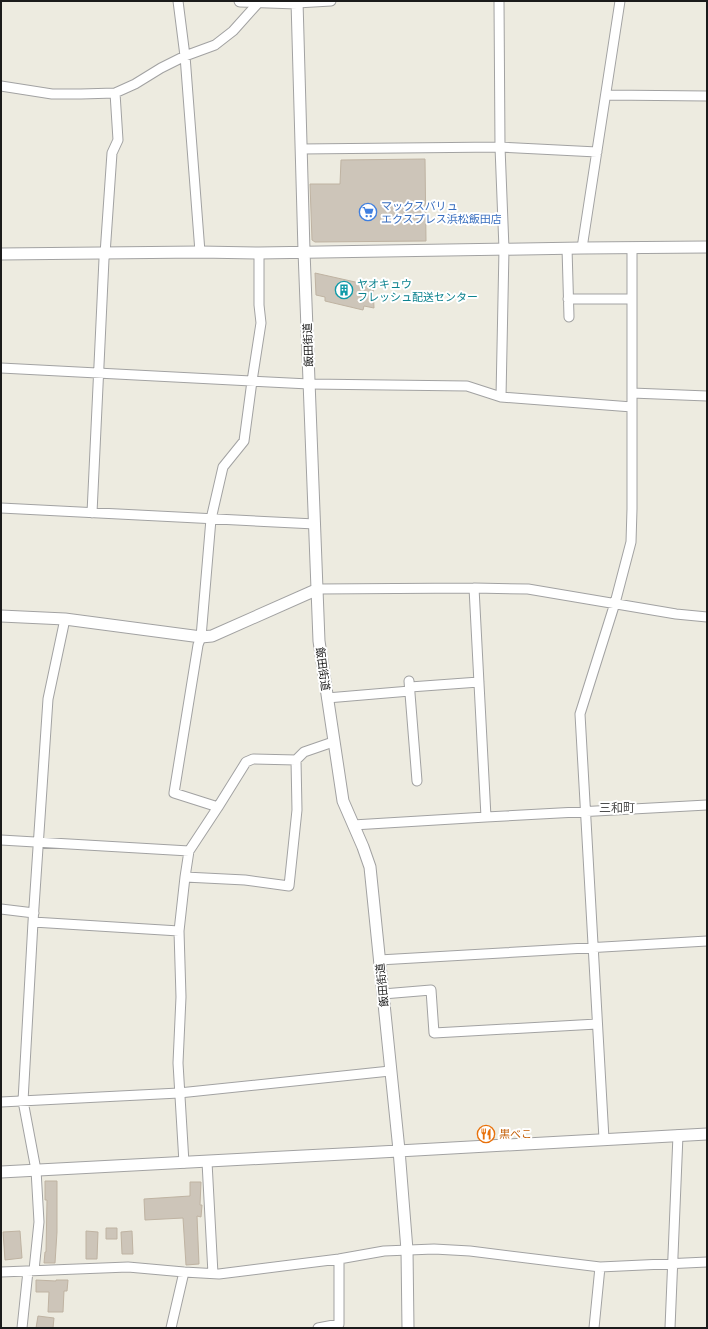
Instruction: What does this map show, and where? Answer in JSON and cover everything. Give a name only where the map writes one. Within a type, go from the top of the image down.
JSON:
[{"type":"street","points":[[178,1],[185,56],[200,252]]},
{"type":"street","points":[[240,1],[331,1]]},
{"type":"street","points":[[499,1],[500,147],[504,249],[501,397]]},
{"type":"street","points":[[582,248],[620,1]]},
{"type":"street","points":[[1,86],[52,94],[115,92],[135,84],[161,68],[185,56],[215,45],[233,31],[259,2]]},
{"type":"street","name":"飯田街道","points":[[297,2],[304,252],[319,641],[343,801],[370,866],[399,1150],[407,1250],[408,1328]]},
{"type":"street","points":[[92,513],[104,259],[112,153],[118,140],[115,92]]},
{"type":"street","points":[[606,95],[707,96]]},
{"type":"street","points":[[301,149],[500,147],[597,152]]},
{"type":"street","points":[[1,254],[200,252],[259,253],[707,247]]},
{"type":"street","points":[[567,248],[569,317]]},
{"type":"street","points":[[604,1139],[580,714],[615,603],[631,542],[632,248]]},
{"type":"street","points":[[218,807],[174,793],[198,645],[201,637],[211,519],[222,467],[244,441],[261,323],[259,306],[259,253]]},
{"type":"street","points":[[568,299],[632,299]]},
{"type":"street","points":[[1,368],[309,384],[467,386],[501,397],[632,407]]},
{"type":"street","points":[[632,393],[707,396]]},
{"type":"street","points":[[1,508],[315,524]]},
{"type":"street","points":[[474,588],[486,816]]},
{"type":"street","points":[[1,616],[64,620],[201,637],[212,636],[318,589],[474,588],[528,589],[676,614],[707,617]]},
{"type":"street","points":[[22,1328],[39,1222],[36,1170],[23,1101],[48,699],[64,620]]},
{"type":"street","points":[[327,698],[410,686],[479,682]]},
{"type":"street","points":[[410,686],[417,781]]},
{"type":"street","points":[[185,877],[245,880],[289,886],[297,810],[296,760],[304,752],[333,742]]},
{"type":"street","points":[[184,1163],[178,1063],[181,997],[179,931],[189,851],[246,762],[253,759],[296,760]]},
{"type":"street","points":[[353,825],[486,816],[707,805]]},
{"type":"street","points":[[1,840],[189,851]]},
{"type":"street","points":[[1,909],[34,917],[179,931]]},
{"type":"street","points":[[379,960],[707,941]]},
{"type":"street","points":[[382,994],[431,990],[434,1033],[597,1024]]},
{"type":"street","points":[[1,1102],[179,1093],[390,1071]]},
{"type":"street","points":[[1,1172],[707,1134]]},
{"type":"street","points":[[670,1328],[678,1135]]},
{"type":"street","points":[[207,1162],[213,1274]]},
{"type":"street","points":[[1,1272],[128,1267],[219,1274],[339,1259],[384,1251],[434,1249],[470,1251],[600,1267],[707,1262]]},
{"type":"street","points":[[318,1328],[339,1324],[339,1259]]},
{"type":"street","points":[[594,1328],[600,1267]]},
{"type":"street","points":[[171,1328],[184,1272]]},
{"type":"building","name":"マックスバリュ エクスプレス浜松飯田店","points":[[425,159],[426,241],[315,242],[312,240],[310,184],[340,184],[341,160]]},
{"type":"building","name":"ヤオキュウ フレッシュ配送センター","points":[[315,273],[373,286],[374,308],[364,306],[363,310],[325,301],[325,297],[316,295]]},
{"type":"building","points":[[45,1181],[57,1181],[57,1232],[55,1263],[44,1263],[46,1252],[47,1200],[45,1200]]},
{"type":"building","points":[[190,1182],[201,1182],[200,1205],[202,1205],[201,1217],[197,1216],[199,1264],[186,1265],[183,1218],[145,1220],[144,1199],[190,1196]]},
{"type":"building","points":[[106,1228],[117,1228],[117,1239],[106,1239]]},
{"type":"building","points":[[20,1231],[22,1258],[5,1260],[3,1232]]},
{"type":"building","points":[[86,1231],[98,1232],[97,1259],[86,1259]]},
{"type":"building","points":[[132,1231],[133,1254],[122,1254],[121,1232]]},
{"type":"building","points":[[36,1280],[68,1280],[67,1291],[64,1291],[63,1312],[48,1312],[49,1292],[36,1292]]},
{"type":"building","points":[[38,1316],[54,1318],[53,1328],[36,1328]]},
{"type":"place","name":"マックスバリュ エクスプレス浜松飯田店","points":[[368,212]]},
{"type":"place","name":"ヤオキュウ フレッシュ配送センター","points":[[344,290]]},
{"type":"place","name":"黒べこ","points":[[486,1134]]},
{"type":"district","name":"三和町","points":[[617,808]]}]
